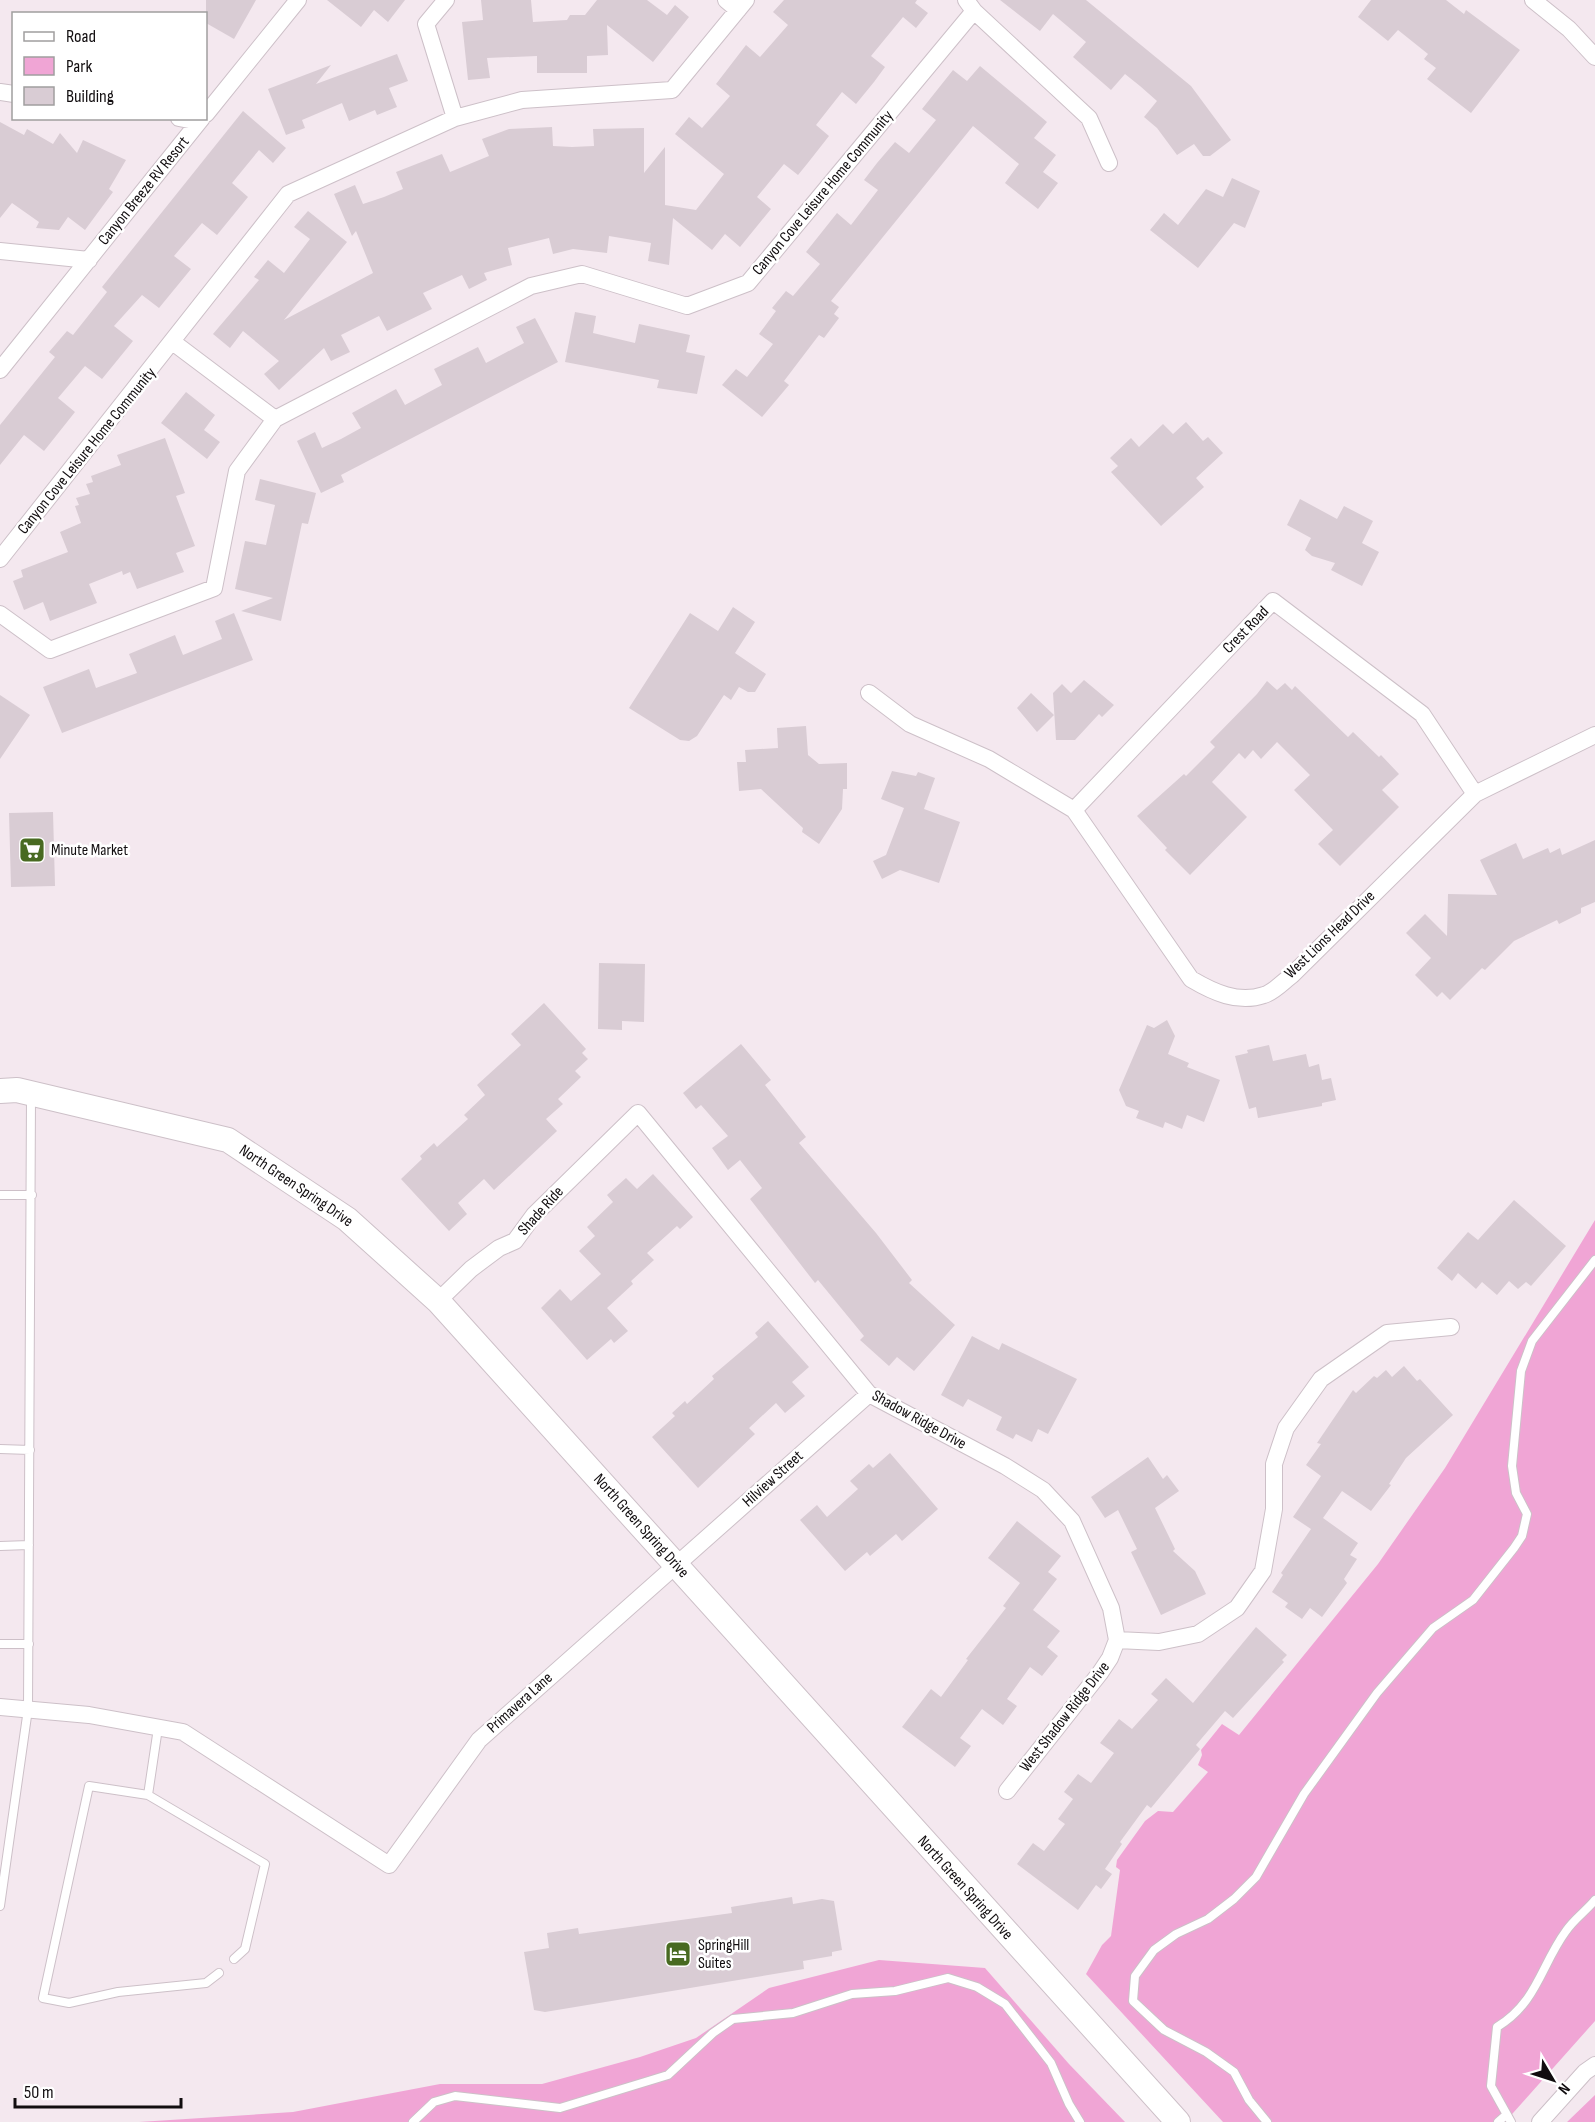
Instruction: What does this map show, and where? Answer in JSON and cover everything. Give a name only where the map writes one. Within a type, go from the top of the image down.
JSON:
[{"type":"main road","name":"North Green Spring Drive","points":[[0,1091],[31,1094],[228,1140],[347,1219],[438,1301],[1178,2122]]},
{"type":"street","name":"Canyon Breeze RV Resort","points":[[207,112],[298,0]]},
{"type":"street","points":[[446,0],[426,24],[455,118]]},
{"type":"street","points":[[1533,0],[1569,29],[1595,57]]},
{"type":"street","name":"Canyon Cove Leisure Home Community","points":[[0,559],[174,342],[288,194],[455,118],[522,100],[672,90],[737,3]]},
{"type":"street","name":"Canyon Cove Leisure Home Community","points":[[0,614],[50,650],[214,588],[237,471],[275,419],[531,286],[582,274],[687,306],[748,283],[970,6],[1089,118],[1109,163]]},
{"type":"street","name":"Canyon Breeze RV Resort","points":[[0,370],[200,120]]},
{"type":"street","name":"Canyon Breeze RV Resort","points":[[0,251],[89,260]]},
{"type":"street","points":[[174,342],[275,419]]},
{"type":"street","name":"Crest Road","points":[[1074,810],[1273,601],[1422,714],[1475,794]]},
{"type":"street","points":[[869,693],[910,724],[989,759],[1074,810]]},
{"type":"street","name":"West Lions Head Drive","points":[[1074,810],[1191,979],[1210,991],[1237,998],[1265,995],[1292,975],[1475,794],[1595,735]]},
{"type":"street","name":"Shade Ride","points":[[438,1301],[471,1269],[499,1248],[515,1241],[534,1215],[638,1113]]},
{"type":"street","name":"Shadow Ridge Drive","points":[[638,1113],[869,1394],[1005,1466],[1043,1490],[1072,1521],[1111,1608],[1117,1640]]},
{"type":"street","points":[[1117,1640],[1159,1642],[1198,1634],[1237,1608],[1263,1571],[1274,1509],[1274,1464],[1286,1428],[1321,1379],[1387,1333],[1451,1327]]},
{"type":"street","name":"Hilview Street","points":[[676,1565],[869,1394]]},
{"type":"street","name":"Primavera Lane","points":[[158,1728],[183,1732],[389,1865],[479,1740],[676,1565]]},
{"type":"street","name":"West Shadow Ridge Drive","points":[[1007,1791],[1100,1673],[1110,1658],[1117,1640]]},
{"type":"street","points":[[0,1707],[89,1715],[158,1728]]},
{"type":"street","points":[[1540,2122],[1585,2072],[1595,2066]]},
{"type":"lane","points":[[0,1906],[28,1709],[31,1094]]},
{"type":"lane","points":[[0,1195],[32,1195]]},
{"type":"lane","points":[[1267,2122],[1249,2100],[1234,2072],[1206,2052],[1164,2031],[1133,2001],[1135,1976],[1154,1950],[1176,1934],[1208,1919],[1256,1877],[1304,1794],[1377,1693],[1433,1628],[1473,1600],[1522,1536],[1527,1514],[1516,1493],[1512,1466],[1521,1371],[1532,1341],[1595,1260]]},
{"type":"lane","points":[[0,1449],[30,1450]]},
{"type":"lane","points":[[0,1546],[29,1545]]},
{"type":"lane","points":[[0,1644],[28,1644]]},
{"type":"lane","points":[[148,1795],[158,1728]]},
{"type":"lane","points":[[219,1973],[206,1983],[118,1992],[69,2004],[43,1998],[89,1786],[148,1795],[265,1864],[245,1949],[234,1959]]},
{"type":"lane","points":[[1498,2122],[1508,2118],[1491,2086],[1497,2027],[1513,2018],[1534,1992],[1567,1929],[1595,1900]]},
{"type":"lane","points":[[413,2122],[434,2102],[455,2096],[560,2108],[668,2075],[713,2033],[734,2019],[793,2013],[852,1994],[895,1990],[948,1978],[977,1987],[1005,2004],[1051,2063],[1069,2104],[1080,2122]]},
{"type":"green space","points":[[1595,1220],[1595,2021],[1505,2122],[1223,2122],[1086,1974],[1102,1945],[1111,1936],[1120,1870],[1116,1867],[1117,1860],[1145,1821],[1158,1811],[1173,1812],[1208,1772],[1198,1765],[1202,1755],[1201,1750],[1222,1724],[1239,1735],[1378,1564],[1445,1468]]},
{"type":"green space","points":[[879,1960],[985,1968],[1069,2064],[1125,2122],[139,2122],[293,2112],[440,2084],[542,2084],[640,2057],[696,2038],[769,1988]]},
{"type":"green space","points":[[1595,2095],[1595,2122],[1567,2122]]},
{"type":"building","points":[[206,0],[256,0],[234,39],[207,24]]},
{"type":"building","points":[[327,0],[405,0],[388,22],[374,10],[361,27]]},
{"type":"building","points":[[481,0],[531,0],[533,22],[567,20],[570,15],[585,15],[597,0],[647,0],[667,15],[675,5],[689,17],[653,62],[607,25],[608,55],[587,56],[587,73],[537,73],[537,56],[487,58],[490,78],[468,80],[462,22],[483,20]]},
{"type":"building","points":[[784,0],[917,0],[915,3],[928,13],[916,28],[903,17],[871,56],[885,67],[874,82],[856,104],[842,92],[816,125],[829,136],[807,164],[798,175],[784,164],[757,197],[771,209],[740,247],[725,234],[712,250],[673,218],[669,265],[648,261],[651,243],[609,236],[607,253],[573,249],[553,254],[549,238],[508,248],[512,265],[484,273],[487,280],[469,289],[462,275],[423,293],[432,309],[387,331],[379,316],[341,335],[350,352],[331,361],[324,348],[279,390],[264,374],[279,361],[243,331],[230,348],[213,334],[259,280],[254,277],[268,260],[284,273],[310,239],[294,227],[308,211],[347,242],[284,320],[373,273],[356,231],[352,236],[334,194],[355,185],[363,204],[384,197],[403,189],[396,172],[442,154],[450,172],[489,156],[482,139],[509,129],[552,127],[553,146],[572,147],[594,146],[593,129],[644,128],[644,173],[665,147],[665,205],[696,210],[724,174],[675,134],[689,117],[702,128],[730,96],[716,84],[746,45],[760,57],[788,25],[773,12]]},
{"type":"building","points":[[1000,0],[1086,0],[1191,86],[1231,140],[1210,156],[1203,156],[1194,144],[1177,155],[1157,128],[1144,117],[1157,101],[1140,86],[1125,74],[1111,90],[1073,57],[1086,42],[1053,14],[1040,31]]},
{"type":"building","points":[[1371,0],[1446,0],[1464,14],[1466,10],[1520,50],[1471,113],[1427,79],[1436,68],[1424,59],[1428,54],[1398,30],[1388,41],[1358,17]]},
{"type":"building","points":[[397,54],[408,81],[389,88],[397,107],[377,115],[375,110],[349,121],[342,103],[302,120],[305,128],[286,135],[268,89],[331,65],[316,84]]},
{"type":"building","points":[[980,66],[1047,122],[1034,138],[1056,155],[1043,172],[1058,183],[1038,209],[1005,183],[1019,164],[973,126],[831,301],[839,307],[834,314],[839,318],[824,338],[819,335],[784,381],[789,385],[762,417],[722,385],[736,369],[747,377],[773,344],[759,334],[776,311],[772,308],[786,291],[793,296],[820,264],[806,252],[837,213],[851,225],[878,190],[864,180],[877,163],[895,142],[909,153],[936,120],[922,109],[953,70],[967,81]]},
{"type":"building","points":[[243,111],[286,148],[273,163],[259,150],[232,183],[248,197],[217,235],[202,223],[174,256],[191,269],[159,308],[142,295],[114,326],[133,341],[102,379],[85,366],[58,398],[75,412],[44,451],[24,435],[0,465],[0,425],[55,357],[49,352],[67,331],[73,335],[107,292],[102,287]]},
{"type":"building","points":[[0,122],[24,135],[27,129],[53,144],[60,133],[77,153],[83,140],[126,160],[109,189],[113,192],[85,230],[68,217],[59,230],[36,228],[39,222],[12,203],[0,218]]},
{"type":"building","points":[[1232,178],[1260,191],[1245,228],[1234,223],[1198,268],[1150,230],[1164,213],[1178,225],[1206,189],[1223,197]]},
{"type":"building","points":[[575,312],[596,316],[593,333],[635,343],[639,324],[690,335],[686,352],[705,356],[697,394],[657,388],[659,380],[565,362]]},
{"type":"building","points":[[535,318],[558,362],[341,475],[344,482],[321,493],[297,441],[315,432],[322,448],[341,439],[361,428],[352,413],[396,389],[405,405],[442,385],[434,369],[478,347],[486,363],[524,343],[516,327]]},
{"type":"building","points":[[186,392],[215,415],[204,430],[220,442],[207,459],[161,423]]},
{"type":"building","points":[[1186,422],[1203,441],[1208,437],[1223,453],[1196,478],[1204,487],[1161,526],[1111,472],[1118,466],[1110,458],[1131,438],[1139,447],[1163,424],[1173,434]]},
{"type":"building","points":[[165,438],[185,493],[176,496],[195,546],[176,553],[184,572],[137,589],[130,572],[123,575],[122,571],[89,584],[97,603],[50,621],[43,602],[24,610],[13,581],[23,577],[21,570],[68,552],[60,532],[81,523],[75,506],[79,505],[76,498],[90,494],[86,484],[93,482],[91,476],[121,465],[117,455]]},
{"type":"building","points":[[260,479],[316,493],[308,524],[302,523],[281,621],[241,611],[273,598],[235,589],[245,541],[266,545],[275,505],[255,500]]},
{"type":"building","points":[[1300,499],[1337,519],[1344,506],[1373,521],[1362,543],[1379,552],[1362,586],[1331,570],[1335,563],[1312,556],[1305,550],[1311,538],[1287,525]]},
{"type":"building","points":[[733,607],[755,622],[735,653],[766,674],[755,692],[748,692],[739,687],[731,700],[724,695],[697,736],[689,741],[680,740],[629,708],[690,613],[718,631]]},
{"type":"building","points":[[234,613],[253,660],[62,733],[43,687],[89,669],[96,688],[137,673],[129,654],[175,635],[183,655],[222,639],[215,621]]},
{"type":"building","points":[[1084,680],[1114,705],[1102,717],[1099,714],[1075,740],[1056,740],[1053,693],[1062,684],[1071,693]]},
{"type":"building","points":[[1267,681],[1277,690],[1285,683],[1292,690],[1295,686],[1348,737],[1353,732],[1379,757],[1381,755],[1399,774],[1382,790],[1399,807],[1340,866],[1318,844],[1333,830],[1294,790],[1310,775],[1277,742],[1261,759],[1253,750],[1245,759],[1239,753],[1212,782],[1247,817],[1190,875],[1165,850],[1167,848],[1137,816],[1184,774],[1186,776],[1215,747],[1210,742]]},
{"type":"building","points":[[1031,693],[1054,715],[1037,732],[1017,708]]},
{"type":"building","points":[[0,695],[30,715],[0,759]]},
{"type":"building","points":[[806,726],[808,755],[819,764],[847,763],[847,789],[843,789],[842,809],[819,844],[802,832],[803,828],[761,789],[739,791],[737,762],[746,762],[745,750],[778,748],[777,728]]},
{"type":"building","points":[[892,771],[916,776],[918,772],[935,778],[924,809],[960,822],[939,883],[900,870],[882,879],[873,861],[886,855],[904,808],[881,799]]},
{"type":"building","name":"Minute Market","points":[[53,812],[55,886],[11,887],[9,813]]},
{"type":"building","points":[[1595,840],[1595,902],[1581,908],[1581,913],[1559,924],[1557,920],[1514,941],[1485,970],[1482,968],[1450,1000],[1442,992],[1437,997],[1415,975],[1431,958],[1406,933],[1425,914],[1447,936],[1448,894],[1497,895],[1480,860],[1516,843],[1523,859],[1548,848],[1550,853],[1560,848],[1562,855]]},
{"type":"building","points":[[599,963],[645,964],[644,1022],[622,1021],[622,1030],[598,1029]]},
{"type":"building","points":[[544,1003],[586,1049],[582,1053],[588,1059],[575,1071],[581,1077],[558,1099],[563,1104],[546,1119],[557,1131],[494,1190],[484,1179],[458,1203],[467,1214],[449,1231],[401,1179],[422,1159],[420,1156],[434,1143],[437,1147],[468,1119],[464,1115],[485,1095],[477,1085],[521,1045],[511,1034]]},
{"type":"building","points":[[1167,1020],[1175,1036],[1168,1054],[1189,1063],[1187,1067],[1220,1080],[1204,1122],[1187,1115],[1182,1129],[1165,1122],[1163,1128],[1136,1118],[1139,1111],[1126,1106],[1119,1090],[1147,1025],[1154,1028]]},
{"type":"building","points":[[741,1044],[771,1080],[765,1085],[806,1137],[799,1143],[876,1233],[912,1280],[909,1283],[955,1325],[914,1371],[897,1357],[889,1366],[860,1340],[864,1336],[818,1280],[815,1283],[750,1199],[762,1188],[740,1160],[728,1170],[712,1148],[728,1136],[701,1105],[696,1109],[683,1093]]},
{"type":"building","points":[[1269,1045],[1273,1061],[1306,1054],[1309,1067],[1319,1064],[1322,1080],[1331,1078],[1336,1100],[1322,1103],[1322,1106],[1258,1118],[1256,1107],[1249,1109],[1235,1056],[1248,1053],[1247,1050]]},
{"type":"building","points":[[653,1174],[693,1217],[680,1229],[677,1226],[647,1253],[654,1260],[607,1308],[628,1331],[614,1343],[611,1339],[587,1360],[541,1308],[560,1289],[571,1301],[601,1274],[579,1251],[595,1236],[587,1227],[613,1202],[607,1195],[626,1178],[637,1189]]},
{"type":"building","points":[[1514,1200],[1566,1246],[1531,1286],[1526,1282],[1518,1289],[1509,1281],[1497,1295],[1482,1282],[1476,1289],[1458,1273],[1452,1281],[1437,1268],[1468,1232],[1478,1240]]},
{"type":"building","points":[[768,1321],[809,1367],[792,1382],[805,1396],[785,1413],[776,1403],[749,1428],[755,1434],[698,1488],[652,1437],[675,1416],[672,1413],[685,1401],[687,1404],[714,1379],[712,1376],[758,1337],[755,1333]]},
{"type":"building","points":[[972,1336],[999,1350],[1002,1343],[1077,1379],[1048,1434],[1038,1429],[1032,1442],[1016,1434],[1013,1439],[996,1430],[1002,1417],[968,1399],[963,1407],[941,1395]]},
{"type":"building","points":[[1404,1366],[1417,1381],[1420,1379],[1453,1415],[1406,1458],[1389,1484],[1391,1485],[1371,1511],[1342,1491],[1323,1518],[1358,1543],[1350,1555],[1357,1559],[1344,1579],[1347,1583],[1322,1617],[1310,1608],[1302,1619],[1285,1607],[1288,1603],[1272,1592],[1283,1575],[1281,1573],[1311,1529],[1293,1517],[1321,1476],[1306,1465],[1321,1444],[1317,1443],[1353,1390],[1356,1393],[1374,1376],[1377,1378],[1386,1370],[1392,1377]]},
{"type":"building","points":[[890,1453],[938,1509],[902,1541],[896,1534],[870,1556],[867,1552],[845,1571],[800,1520],[817,1505],[827,1517],[858,1489],[850,1481],[869,1464],[873,1468]]},
{"type":"building","points":[[1148,1457],[1163,1479],[1167,1475],[1179,1491],[1155,1508],[1175,1549],[1173,1551],[1195,1571],[1206,1594],[1161,1615],[1131,1552],[1137,1549],[1118,1510],[1105,1518],[1091,1497]]},
{"type":"building","points":[[1017,1521],[1061,1556],[1048,1572],[1057,1579],[1033,1610],[1060,1631],[1047,1647],[1058,1656],[1042,1676],[1030,1667],[1007,1699],[1017,1706],[1003,1725],[982,1709],[960,1738],[971,1746],[955,1767],[902,1727],[931,1689],[941,1697],[968,1660],[966,1659],[1006,1608],[1003,1606],[1020,1583],[988,1558]]},
{"type":"building","points":[[1256,1627],[1287,1655],[1282,1660],[1284,1662],[1233,1718],[1225,1711],[1196,1745],[1200,1749],[1151,1808],[1147,1805],[1120,1842],[1122,1844],[1105,1869],[1112,1874],[1101,1889],[1096,1885],[1078,1910],[1017,1864],[1033,1843],[1044,1851],[1065,1824],[1058,1819],[1073,1799],[1064,1792],[1078,1774],[1091,1783],[1114,1753],[1100,1743],[1119,1719],[1132,1729],[1158,1700],[1151,1694],[1166,1678],[1193,1703]]},
{"type":"building","name":"SpringHill Suites","points":[[792,1897],[793,1904],[822,1899],[834,1901],[842,1950],[832,1952],[832,1956],[803,1961],[804,1969],[545,2012],[534,2010],[524,1952],[549,1948],[547,1933],[578,1928],[579,1934],[732,1913],[731,1907]]},
{"type":"place","name":"Minute Market","points":[[32,850]]},
{"type":"place","name":"SpringHill Suites","points":[[678,1954]]}]
